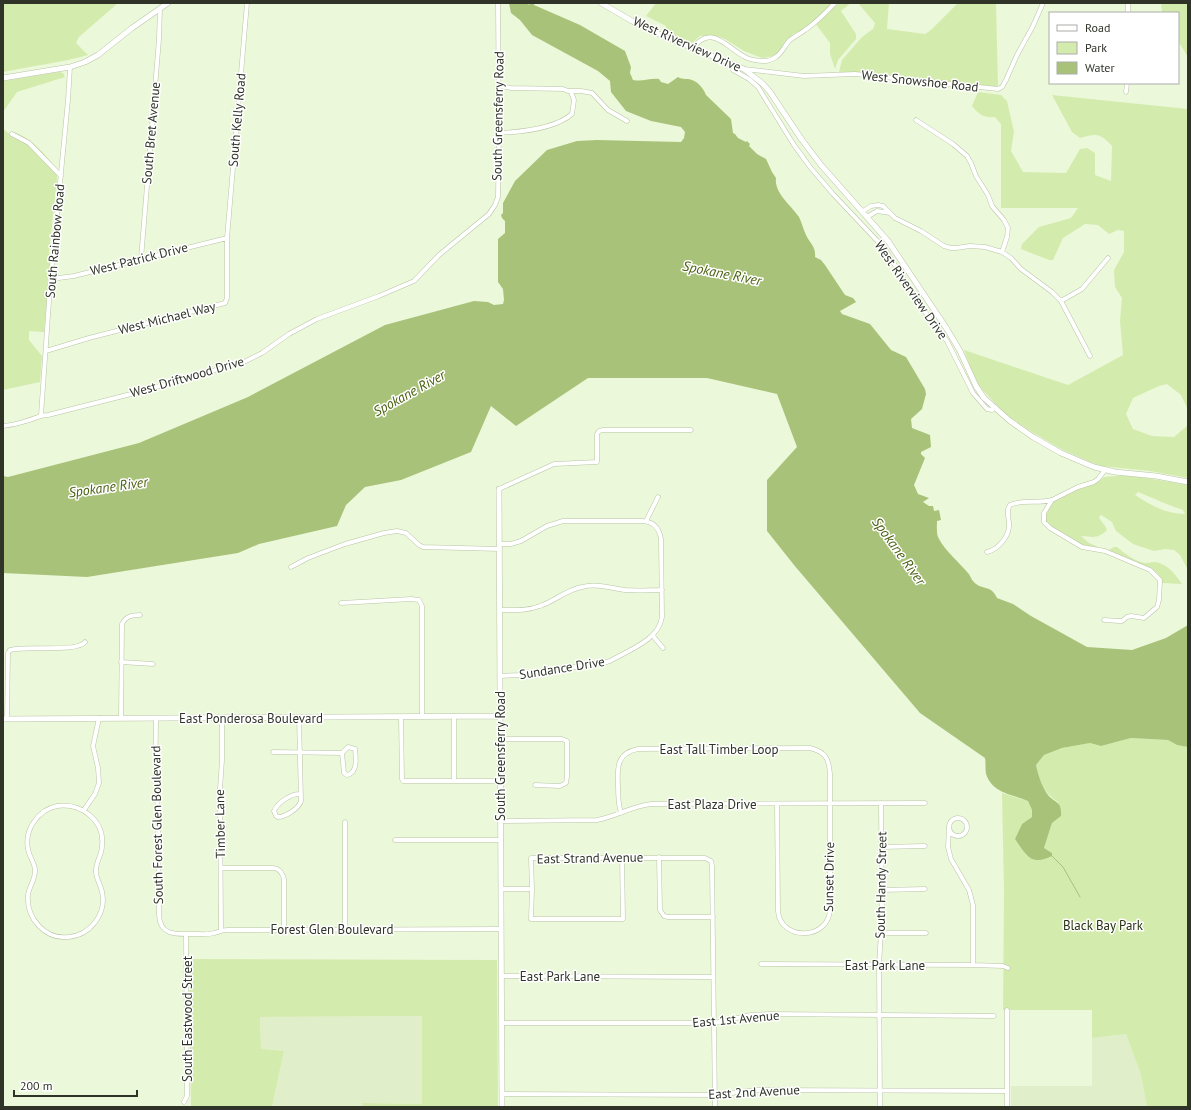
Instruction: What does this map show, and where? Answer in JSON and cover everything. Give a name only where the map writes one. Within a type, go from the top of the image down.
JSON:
[{"type":"street","points":[[3,78],[70,68],[85,62],[98,55],[168,3]]},
{"type":"street","name":"South Kelly Road","points":[[227,238],[247,3]]},
{"type":"street","name":"South Greensferry Road","points":[[478,222],[489,214],[498,197],[498,3]]},
{"type":"street","name":"West Riverview Drive","points":[[602,3],[644,27],[692,49],[744,69],[763,84],[821,165],[888,241],[947,329],[976,386],[984,398],[1010,421],[1033,436],[1084,463],[1105,470],[1156,476],[1188,482]]},
{"type":"street","points":[[692,49],[702,39],[715,38],[724,42],[747,58],[769,61],[776,57],[789,41],[810,27],[835,3]]},
{"type":"street","name":"West Snowshoe Road","points":[[744,69],[804,76],[855,74],[998,89],[1002,87],[1006,80],[1016,55],[1033,26],[1043,3]]},
{"type":"street","name":"South Bret Avenue","points":[[140,259],[159,39],[160,8]]},
{"type":"street","name":"South Rainbow Road","points":[[41,415],[51,279],[70,68]]},
{"type":"street","name":"West Riverview Drive","points":[[733,70],[749,79],[758,87],[794,145],[810,167],[833,194],[884,248],[922,308],[947,341],[973,392],[987,409],[992,410],[994,407]]},
{"type":"street","points":[[1126,92],[1127,84]]},
{"type":"street","points":[[499,86],[511,88],[563,89],[573,95],[574,100],[572,114],[567,118],[548,125],[516,132],[499,133]]},
{"type":"street","points":[[568,91],[592,93],[608,110],[627,121]]},
{"type":"street","points":[[776,114],[782,110]]},
{"type":"street","points":[[916,120],[953,144],[967,156],[976,176],[988,195],[992,206],[1004,220],[1008,228],[1007,237],[1002,252]]},
{"type":"street","points":[[12,134],[29,143],[61,176]]},
{"type":"street","points":[[863,211],[871,206],[883,206],[902,222],[951,248],[977,246],[1002,252],[1061,301],[1090,356]]},
{"type":"street","points":[[868,217],[877,211],[890,213]]},
{"type":"street","name":"West Driftwood Drive","points":[[3,426],[27,421],[41,415],[48,415],[135,393],[244,362],[262,353],[289,334],[317,319],[414,281],[439,255],[478,222]]},
{"type":"street","name":"West Patrick Drive","points":[[51,279],[74,276],[227,238]]},
{"type":"street","name":"West Michael Way","points":[[46,351],[89,338],[225,303],[227,298],[227,238]]},
{"type":"street","points":[[1061,301],[1082,289],[1108,258]]},
{"type":"street","points":[[900,272],[908,270]]},
{"type":"street","points":[[499,489],[554,464],[597,462],[597,434],[599,431],[691,430]]},
{"type":"street","points":[[987,552],[997,548],[1000,545],[1009,529],[1008,510],[1010,505],[1022,502],[1044,502],[1052,500],[1078,487],[1094,482],[1105,470]]},
{"type":"street","name":"South Greensferry Road","points":[[499,489],[502,1107]]},
{"type":"street","points":[[646,521],[658,497]]},
{"type":"street","points":[[1052,500],[1044,513],[1044,522],[1050,528],[1082,547],[1105,552],[1150,570],[1160,580],[1159,600],[1156,607],[1144,618],[1131,616],[1119,622],[1104,620]]},
{"type":"street","points":[[290,567],[308,558],[345,544],[384,533],[406,533],[423,547],[500,547],[521,541],[547,526],[563,521],[646,521],[655,526],[660,534],[662,620],[653,636],[663,648]]},
{"type":"street","points":[[500,610],[525,610],[536,608],[566,592],[583,586],[602,586],[637,590],[662,590]]},
{"type":"street","points":[[341,603],[411,599],[419,600],[422,606],[422,716]]},
{"type":"street","points":[[121,718],[122,624],[126,618],[130,616],[140,615]]},
{"type":"street","name":"Sundance Drive","points":[[500,676],[518,676],[603,663],[610,661],[653,636]]},
{"type":"street","points":[[5,719],[8,659],[10,650],[22,648],[72,647],[83,645],[85,642]]},
{"type":"street","points":[[121,662],[153,664]]},
{"type":"street","points":[[454,716],[454,781]]},
{"type":"street","name":"East Ponderosa Boulevard","points":[[5,719],[500,716]]},
{"type":"street","points":[[401,717],[403,781],[500,781]]},
{"type":"street","points":[[84,810],[95,794],[99,783],[98,768],[93,746],[99,718]]},
{"type":"street","name":"South Forest Glen Boulevard","points":[[156,718],[159,915],[161,925],[165,930]]},
{"type":"street","name":"Timber Lane","points":[[221,931],[220,789],[222,718]]},
{"type":"street","points":[[299,718],[300,753],[301,794],[301,800],[298,806],[283,816],[276,816],[274,811],[278,805],[293,795],[301,794]]},
{"type":"street","points":[[500,739],[562,738],[567,741],[566,783],[560,786],[535,785]]},
{"type":"street","points":[[274,752],[342,753],[348,747],[355,749],[355,769],[347,775],[344,773],[342,753]]},
{"type":"street","name":"East Tall Timber Loop","points":[[621,813],[618,794],[618,767],[623,756],[631,750],[638,749],[816,749],[826,756],[829,764],[830,804]]},
{"type":"street","name":"South Handy Street","points":[[880,1107],[879,965],[882,890],[881,803]]},
{"type":"street","name":"East Plaza Drive","points":[[501,821],[597,820],[640,806],[651,804],[925,803]]},
{"type":"street","name":"Sunset Drive","points":[[777,804],[778,914],[781,922],[786,928],[794,932],[801,933],[818,931],[826,924],[830,917],[830,804]]},
{"type":"street","points":[[60,805],[84,810],[98,824],[102,838],[102,850],[96,870],[102,893],[102,908],[96,922],[87,930],[76,936],[65,938],[57,937],[43,930],[35,922],[30,913],[28,896],[35,870],[28,851],[28,836],[32,824],[48,809],[60,805]]},
{"type":"street","points":[[948,847],[951,840],[966,831],[967,825],[964,820],[959,818],[953,819],[949,826],[948,847],[951,859],[967,886],[972,901],[973,965]]},
{"type":"street","points":[[345,822],[345,929]]},
{"type":"street","points":[[949,826],[951,832],[958,836]]},
{"type":"street","points":[[395,840],[501,840]]},
{"type":"street","points":[[882,847],[925,846]]},
{"type":"street","points":[[501,889],[532,889],[531,919],[623,919],[622,857]]},
{"type":"street","points":[[660,857],[661,914],[668,918],[713,917],[715,1107]]},
{"type":"street","name":"East Strand Avenue","points":[[532,889],[531,858],[705,858],[709,859],[712,863],[713,917]]},
{"type":"street","points":[[221,868],[278,869],[284,879],[284,930]]},
{"type":"street","points":[[882,890],[925,889]]},
{"type":"street","name":"Forest Glen Boulevard","points":[[165,930],[174,934],[211,934],[227,930],[501,929]]},
{"type":"street","points":[[881,933],[926,933]]},
{"type":"street","name":"South Eastwood Street","points":[[184,1102],[188,1096],[186,934]]},
{"type":"street","name":"East Park Lane","points":[[761,964],[973,965],[1003,966],[1008,968]]},
{"type":"street","name":"East Park Lane","points":[[502,976],[713,977]]},
{"type":"street","points":[[1007,1010],[1007,1107]]},
{"type":"street","name":"East 1st Avenue","points":[[502,1023],[714,1023],[751,1015],[994,1016]]},
{"type":"street","name":"East 2nd Avenue","points":[[502,1094],[715,1095],[756,1090],[1007,1091]]},
{"type":"shaded area","points":[[422,1016],[422,1104],[363,1103],[363,1107],[272,1107],[284,1051],[261,1050],[260,1017]]},
{"type":"shaded area","points":[[1126,1034],[1141,1075],[1147,1107],[1011,1107],[1011,1086],[1092,1086],[1092,1038]]},
{"type":"green space","points":[[3,3],[118,3],[79,37],[76,43],[88,55],[3,72]]},
{"type":"green space","points":[[656,3],[833,3],[805,29],[793,34],[775,56],[762,58],[744,51],[725,39],[716,36],[700,36],[691,44],[678,40],[664,32],[666,26],[646,16]]},
{"type":"green space","points":[[838,3],[851,3],[841,11],[856,34],[856,39],[838,60],[835,69],[830,54],[830,43],[815,23]]},
{"type":"green space","points":[[858,3],[889,3],[887,29],[925,34],[958,3],[996,3],[998,85],[993,88],[856,72],[839,72],[842,60],[862,37],[873,29],[875,23]]},
{"type":"green space","points":[[1161,3],[1188,3],[1188,57],[1179,43],[1179,12],[1162,12]]},
{"type":"green space","points":[[59,72],[63,73],[65,77],[17,92],[3,112],[3,81]]},
{"type":"green space","points":[[978,92],[1001,95],[1007,101],[1014,132],[1011,151],[1023,172],[1066,173],[1080,149],[1087,148],[1095,153],[1095,175],[1111,181],[1112,146],[1101,136],[1090,135],[1080,138],[1072,132],[1052,95],[1188,109],[1188,410],[1181,395],[1167,384],[1133,398],[1126,414],[1133,429],[1152,436],[1174,437],[1187,426],[1188,420],[1188,478],[1150,471],[1101,466],[1059,448],[1004,413],[979,386],[974,377],[964,350],[1068,385],[1123,355],[1120,321],[1122,298],[1115,287],[1114,270],[1124,252],[1124,231],[1118,230],[1109,234],[1098,225],[1085,224],[1063,238],[1053,260],[1049,260],[1021,249],[1022,244],[1039,227],[1071,218],[1078,208],[1001,208],[1001,124],[995,117],[982,115],[972,106]]},
{"type":"green space","points":[[3,129],[12,136],[14,132],[28,139],[58,170],[49,252],[50,265],[44,332],[29,331],[29,340],[42,356],[40,382],[3,390]]},
{"type":"green space","points":[[1128,475],[1188,485],[1188,570],[1180,555],[1174,550],[1165,549],[1154,551],[1133,544],[1116,531],[1112,522],[1101,515],[1099,517],[1107,530],[1098,536],[1081,536],[1098,548],[1086,548],[1065,537],[1046,522],[1045,513],[1053,501],[1079,488],[1095,484],[1104,477]],"holes":[[[1138,492],[1183,510],[1185,514],[1165,511],[1135,495]]]},
{"type":"green space","points":[[1117,547],[1138,561],[1145,563],[1155,562],[1164,565],[1174,573],[1182,584],[1162,583],[1161,578],[1157,573],[1107,551]]},
{"type":"green space","name":"Black Bay Park","points":[[1131,738],[1168,740],[1177,745],[1188,747],[1188,1107],[1147,1107],[1141,1075],[1126,1034],[1092,1038],[1092,1010],[1003,1010],[1004,892],[1002,793],[1028,801],[1032,810],[1032,817],[1022,824],[1015,839],[1052,853],[1044,848],[1052,823],[1061,816],[1058,802],[1049,795],[1043,786],[1036,765],[1044,755],[1062,748],[1090,743],[1101,746]]},
{"type":"green space","points":[[189,959],[497,960],[498,1107],[363,1107],[363,1103],[422,1104],[422,1016],[260,1017],[261,1049],[284,1051],[272,1107],[191,1107]]},
{"type":"water","name":"Spokane River","points":[[509,3],[527,3],[529,5],[530,3],[534,3],[534,5],[580,25],[625,51],[631,67],[630,73],[633,80],[640,81],[659,79],[661,82],[668,84],[678,77],[690,79],[696,82],[704,90],[706,95],[731,119],[733,133],[738,138],[746,142],[747,141],[750,144],[749,146],[757,154],[766,159],[776,178],[776,183],[780,194],[799,217],[806,235],[814,248],[815,257],[821,260],[825,265],[845,295],[853,298],[856,302],[840,311],[842,314],[870,324],[891,350],[906,357],[925,389],[926,394],[922,409],[911,419],[912,428],[930,435],[931,447],[921,452],[925,458],[914,485],[918,494],[929,498],[923,502],[929,506],[933,506],[934,511],[939,510],[941,520],[937,521],[938,537],[945,548],[976,584],[989,589],[997,598],[1013,604],[1031,616],[1087,647],[1132,650],[1166,638],[1188,625],[1188,747],[1177,745],[1168,740],[1131,738],[1101,746],[1090,743],[1062,748],[1044,755],[1036,765],[1038,773],[1046,792],[1058,803],[1061,808],[1061,816],[1052,823],[1044,848],[1052,853],[1052,856],[1039,860],[1030,858],[1026,854],[1015,839],[1022,824],[1032,817],[1032,810],[1028,801],[993,786],[986,774],[985,758],[920,713],[794,565],[767,531],[767,480],[797,447],[777,394],[707,378],[588,378],[516,426],[491,406],[471,452],[401,480],[365,487],[346,505],[337,526],[259,544],[238,553],[87,577],[3,573],[3,476],[8,477],[139,443],[248,397],[385,325],[474,301],[488,302],[494,305],[503,304],[503,289],[498,282],[498,239],[505,233],[505,221],[501,215],[503,213],[503,203],[515,181],[547,150],[577,141],[681,142],[684,138],[685,132],[681,127],[651,121],[626,111],[611,92],[610,81],[598,71],[532,35],[520,20],[511,13]]},
{"type":"waterway","points":[[1052,856],[1063,867],[1080,897]]}]
